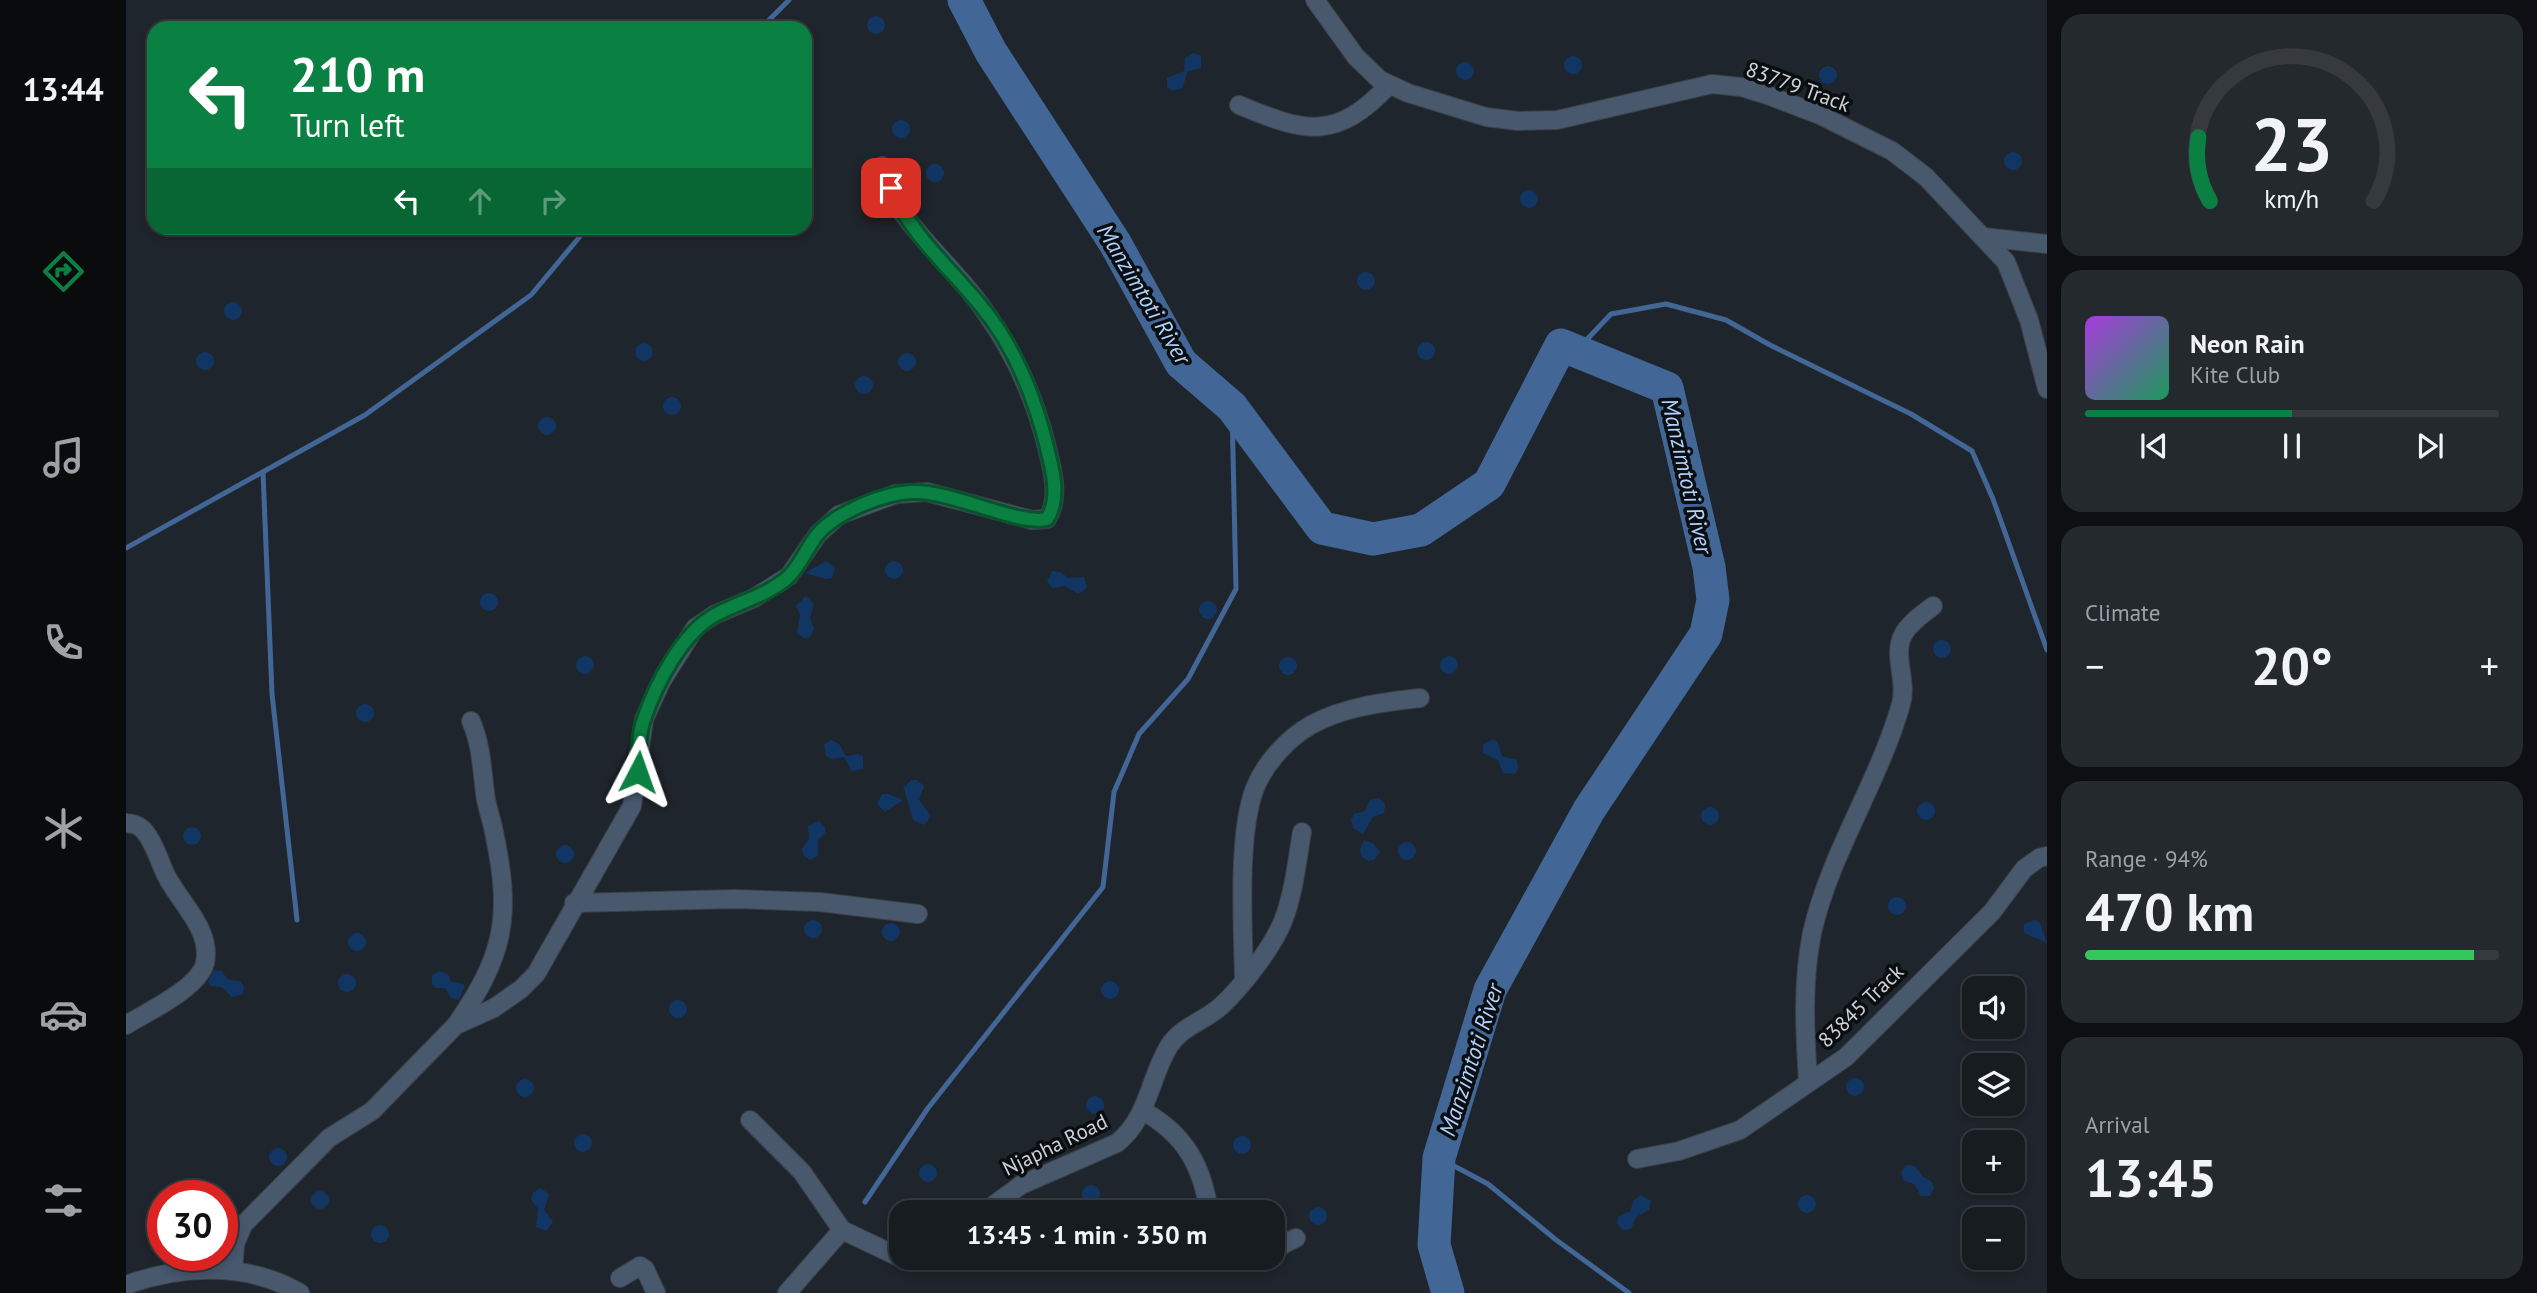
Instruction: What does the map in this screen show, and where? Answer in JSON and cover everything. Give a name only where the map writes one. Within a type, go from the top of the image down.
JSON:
[{"type":"street","name":"83779 Track","points":[[1315,0],[1356,57],[1389,85],[1486,117],[1518,121],[1557,120],[1712,84],[1741,87],[1820,115],[1892,151],[1926,177],[2006,262],[2018,290],[2047,389]]},
{"type":"street","points":[[1239,104],[1305,127],[1324,126],[1345,121],[1361,111],[1389,85]]},
{"type":"street","points":[[456,1025],[495,1008],[536,974],[574,903],[620,831],[632,806],[644,719],[681,647],[695,628],[783,581],[801,561],[818,534],[839,515],[896,494],[928,492],[1032,520],[1047,519],[1051,512],[1055,496],[1051,463],[1039,412],[1009,348],[983,308],[899,209],[882,166]]},
{"type":"street","points":[[1983,237],[2047,244]]},
{"type":"street","points":[[1808,1082],[1805,1007],[1812,933],[1823,897],[1888,744],[1902,702],[1904,686],[1899,658],[1902,636],[1909,626],[1933,606]]},
{"type":"street","points":[[1244,979],[1247,818],[1255,787],[1272,760],[1311,725],[1371,704],[1420,698]]},
{"type":"street","points":[[238,1237],[243,1225],[329,1138],[372,1111],[456,1025],[482,988],[493,963],[502,931],[504,906],[496,838],[487,802],[477,736],[471,721]]},
{"type":"street","points":[[126,823],[138,825],[145,831],[167,878],[202,936],[205,963],[199,977],[126,1026]]},
{"type":"street","name":"Njapha Road","points":[[1001,1200],[1021,1185],[1117,1143],[1130,1132],[1143,1111],[1160,1066],[1178,1034],[1218,1009],[1244,979],[1283,921],[1302,832]]},
{"type":"street","name":"83845 Track","points":[[1637,1159],[1679,1151],[1740,1130],[1846,1057],[1992,912],[2024,869],[2039,858],[2047,856]]},
{"type":"street","points":[[574,903],[673,900],[806,901],[918,914]]},
{"type":"street","points":[[1143,1111],[1166,1125],[1192,1153],[1201,1171],[1207,1200]]},
{"type":"street","points":[[750,1120],[802,1172],[842,1230],[889,1252]]},
{"type":"street","points":[[787,1293],[842,1230]]},
{"type":"street","points":[[1285,1244],[1296,1238]]},
{"type":"street","points":[[620,1278],[640,1266],[649,1274],[656,1293]]},
{"type":"street","points":[[126,1285],[148,1277],[181,1271]]},
{"type":"street","points":[[233,1271],[284,1284],[300,1293]]},
{"type":"building","points":[[876,16],[884,21],[885,25],[880,33],[876,34],[868,29],[867,25],[872,17]]},
{"type":"building","points":[[1193,53],[1201,56],[1201,68],[1187,72],[1183,88],[1172,91],[1167,87],[1167,78],[1184,71],[1185,58]]},
{"type":"building","points":[[1573,56],[1581,61],[1582,65],[1577,73],[1573,74],[1565,69],[1564,65],[1569,57]]},
{"type":"building","points":[[1465,62],[1473,67],[1474,71],[1469,79],[1465,80],[1457,75],[1456,71],[1461,63]]},
{"type":"building","points":[[1828,66],[1836,71],[1837,75],[1832,83],[1828,84],[1820,79],[1819,75],[1824,67]]},
{"type":"building","points":[[901,120],[909,125],[910,129],[905,137],[901,138],[893,133],[892,129],[897,121]]},
{"type":"building","points":[[2013,152],[2021,157],[2022,161],[2017,169],[2013,170],[2005,165],[2004,161],[2009,153]]},
{"type":"building","points":[[935,164],[943,169],[944,173],[939,181],[935,182],[927,177],[926,173],[931,165]]},
{"type":"building","points":[[1529,190],[1537,195],[1538,199],[1533,207],[1529,208],[1521,203],[1520,199],[1525,191]]},
{"type":"building","points":[[1366,272],[1374,277],[1375,281],[1370,289],[1366,290],[1358,285],[1357,281],[1362,273]]},
{"type":"building","points":[[233,302],[239,305],[242,311],[239,317],[233,320],[227,317],[224,311],[227,305]]},
{"type":"building","points":[[1426,342],[1434,347],[1435,351],[1430,359],[1426,360],[1418,355],[1417,351],[1422,343]]},
{"type":"building","points":[[644,343],[652,348],[653,352],[648,360],[644,361],[636,356],[635,352],[640,344]]},
{"type":"building","points":[[205,352],[211,355],[214,361],[211,367],[205,370],[199,367],[196,361],[199,355]]},
{"type":"building","points":[[907,353],[915,358],[916,362],[911,370],[907,371],[899,366],[898,362],[903,354]]},
{"type":"building","points":[[864,376],[872,381],[873,385],[868,393],[864,394],[856,389],[855,385],[860,377]]},
{"type":"building","points":[[672,397],[680,402],[681,406],[676,414],[672,415],[664,410],[663,406],[668,398]]},
{"type":"building","points":[[547,417],[555,422],[556,426],[551,434],[547,435],[539,430],[538,426],[543,418]]},
{"type":"building","points":[[826,561],[835,567],[832,578],[805,573]]},
{"type":"building","points":[[894,561],[902,566],[903,570],[898,578],[894,579],[886,574],[885,570],[890,562]]},
{"type":"building","points":[[1052,571],[1061,572],[1068,578],[1084,577],[1087,588],[1078,594],[1065,586],[1052,588],[1047,581]]},
{"type":"building","points":[[489,593],[497,598],[498,602],[493,610],[489,611],[481,606],[480,602],[485,594]]},
{"type":"building","points":[[806,596],[814,604],[810,618],[814,629],[810,637],[804,638],[797,633],[800,615],[796,606]]},
{"type":"building","points":[[1208,601],[1216,606],[1217,610],[1212,618],[1208,619],[1200,614],[1199,610],[1204,602]]},
{"type":"building","points":[[1942,640],[1948,643],[1951,649],[1948,655],[1942,658],[1936,655],[1933,649],[1936,643]]},
{"type":"building","points":[[585,656],[593,661],[594,665],[589,673],[585,674],[577,669],[576,665],[581,657]]},
{"type":"building","points":[[1449,656],[1457,661],[1458,665],[1453,673],[1449,674],[1441,669],[1440,665],[1445,657]]},
{"type":"building","points":[[1288,657],[1296,662],[1297,666],[1292,674],[1288,675],[1280,670],[1279,666],[1284,658]]},
{"type":"building","points":[[365,704],[373,709],[374,713],[369,721],[365,722],[357,717],[356,713],[361,705]]},
{"type":"building","points":[[1494,739],[1502,756],[1517,760],[1518,769],[1515,774],[1503,773],[1498,760],[1483,753],[1483,744]]},
{"type":"building","points":[[831,740],[839,744],[846,756],[858,754],[863,757],[863,769],[852,771],[844,757],[831,759],[826,756],[824,745]]},
{"type":"building","points":[[911,780],[917,780],[924,786],[919,800],[931,816],[924,825],[913,820],[903,785],[905,787]]},
{"type":"building","points":[[882,794],[903,800],[885,812],[877,804]]},
{"type":"building","points":[[1379,798],[1385,804],[1384,813],[1373,817],[1363,834],[1353,828],[1351,820],[1354,814],[1365,811],[1370,800]]},
{"type":"building","points":[[1926,802],[1934,807],[1935,811],[1930,819],[1926,820],[1918,815],[1917,811],[1922,803]]},
{"type":"building","points":[[1710,807],[1718,812],[1719,816],[1714,824],[1710,825],[1702,820],[1701,816],[1706,808]]},
{"type":"building","points":[[819,821],[825,827],[825,833],[818,840],[818,856],[810,860],[803,855],[802,849],[809,839],[808,826]]},
{"type":"building","points":[[192,827],[199,829],[199,843],[192,845],[185,843],[183,836],[185,829]]},
{"type":"building","points":[[1364,840],[1374,844],[1380,852],[1374,860],[1368,861],[1361,856]]},
{"type":"building","points":[[1403,842],[1411,842],[1416,851],[1414,858],[1403,860],[1398,855],[1398,847]]},
{"type":"building","points":[[565,845],[573,850],[574,854],[569,862],[565,863],[557,858],[556,854],[561,846]]},
{"type":"building","points":[[1897,897],[1905,902],[1906,906],[1901,914],[1897,915],[1889,910],[1888,906],[1893,898]]},
{"type":"building","points":[[813,920],[821,925],[822,929],[817,937],[813,938],[805,933],[804,929],[809,921]]},
{"type":"building","points":[[2035,920],[2040,923],[2047,943],[2024,933],[2024,924]]},
{"type":"building","points":[[891,923],[899,928],[900,932],[895,940],[891,941],[883,936],[882,932],[887,924]]},
{"type":"building","points":[[357,933],[365,938],[366,942],[361,950],[357,951],[349,946],[348,942],[353,934]]},
{"type":"building","points":[[214,970],[222,971],[227,979],[240,981],[244,986],[243,994],[232,997],[222,987],[211,986],[208,981]]},
{"type":"building","points":[[440,971],[448,974],[451,981],[465,985],[459,1000],[451,998],[445,988],[436,988],[432,984],[432,975]]},
{"type":"building","points":[[343,974],[351,974],[356,983],[354,990],[343,992],[338,987],[338,979]]},
{"type":"building","points":[[1110,981],[1118,986],[1119,990],[1114,998],[1110,999],[1102,994],[1101,990],[1106,982]]},
{"type":"building","points":[[678,1000],[686,1005],[687,1009],[682,1017],[678,1018],[670,1013],[669,1009],[674,1001]]},
{"type":"building","points":[[1855,1078],[1863,1083],[1864,1087],[1859,1095],[1855,1096],[1847,1091],[1846,1087],[1851,1079]]},
{"type":"building","points":[[525,1079],[533,1084],[534,1088],[529,1096],[525,1097],[517,1092],[516,1088],[521,1080]]},
{"type":"building","points":[[1095,1096],[1103,1101],[1104,1105],[1099,1113],[1095,1114],[1087,1109],[1086,1105],[1091,1097]]},
{"type":"building","points":[[583,1134],[591,1139],[592,1143],[587,1151],[583,1152],[575,1147],[574,1143],[579,1135]]},
{"type":"building","points":[[1242,1136],[1248,1139],[1251,1145],[1248,1151],[1242,1154],[1236,1151],[1233,1145],[1236,1139]]},
{"type":"building","points":[[278,1148],[286,1153],[287,1157],[282,1165],[278,1166],[270,1161],[269,1157],[274,1149]]},
{"type":"building","points":[[928,1164],[936,1169],[937,1173],[932,1181],[928,1182],[920,1177],[919,1173],[924,1165]]},
{"type":"building","points":[[1906,1165],[1915,1166],[1922,1176],[1932,1182],[1934,1188],[1930,1196],[1921,1196],[1914,1184],[1903,1180],[1901,1172]]},
{"type":"building","points":[[1087,1186],[1095,1186],[1099,1190],[1097,1200],[1083,1198],[1083,1190]]},
{"type":"building","points":[[540,1188],[549,1194],[544,1210],[553,1222],[546,1231],[536,1227],[538,1209],[531,1199],[533,1193]]},
{"type":"building","points":[[320,1191],[328,1196],[329,1200],[324,1208],[320,1209],[312,1204],[311,1200],[316,1192]]},
{"type":"building","points":[[1641,1195],[1651,1201],[1649,1210],[1636,1217],[1631,1229],[1622,1230],[1617,1223],[1618,1217],[1630,1211],[1634,1200]]},
{"type":"building","points":[[1807,1195],[1813,1198],[1816,1204],[1813,1210],[1807,1213],[1801,1210],[1798,1204],[1801,1198]]},
{"type":"building","points":[[1318,1207],[1326,1212],[1327,1216],[1322,1224],[1318,1225],[1310,1220],[1309,1216],[1314,1208]]},
{"type":"building","points":[[380,1225],[388,1230],[389,1234],[384,1242],[380,1243],[372,1238],[371,1234],[376,1226]]},
{"type":"waterway","points":[[768,21],[789,0]]},
{"type":"waterway","name":"Manzimtoti River","points":[[964,0],[991,52],[1115,243],[1181,363],[1232,407],[1322,528],[1373,539],[1421,530],[1489,484],[1561,345],[1667,388],[1709,567],[1713,600],[1706,634],[1589,810],[1490,990],[1439,1158],[1434,1245],[1448,1293]]},
{"type":"waterway","points":[[126,548],[365,415],[531,295],[581,235]]},
{"type":"waterway","points":[[1576,351],[1611,314],[1666,304],[1726,320],[1770,345],[1911,414],[1972,451],[1993,499],[2047,650]]},
{"type":"waterway","points":[[865,1202],[928,1108],[1103,887],[1114,792],[1139,734],[1188,679],[1236,589],[1232,407]]},
{"type":"waterway","points":[[263,472],[272,694],[297,920]]},
{"type":"waterway","points":[[1439,1158],[1488,1184],[1555,1239],[1629,1293]]},
{"type":"route","points":[[638,772],[644,719],[661,682],[695,628],[715,615],[754,598],[789,576],[818,534],[839,515],[896,494],[909,492],[928,492],[964,500],[1032,520],[1047,519],[1051,512],[1055,496],[1051,463],[1039,412],[1009,348],[983,308],[899,209],[891,188]]}]
